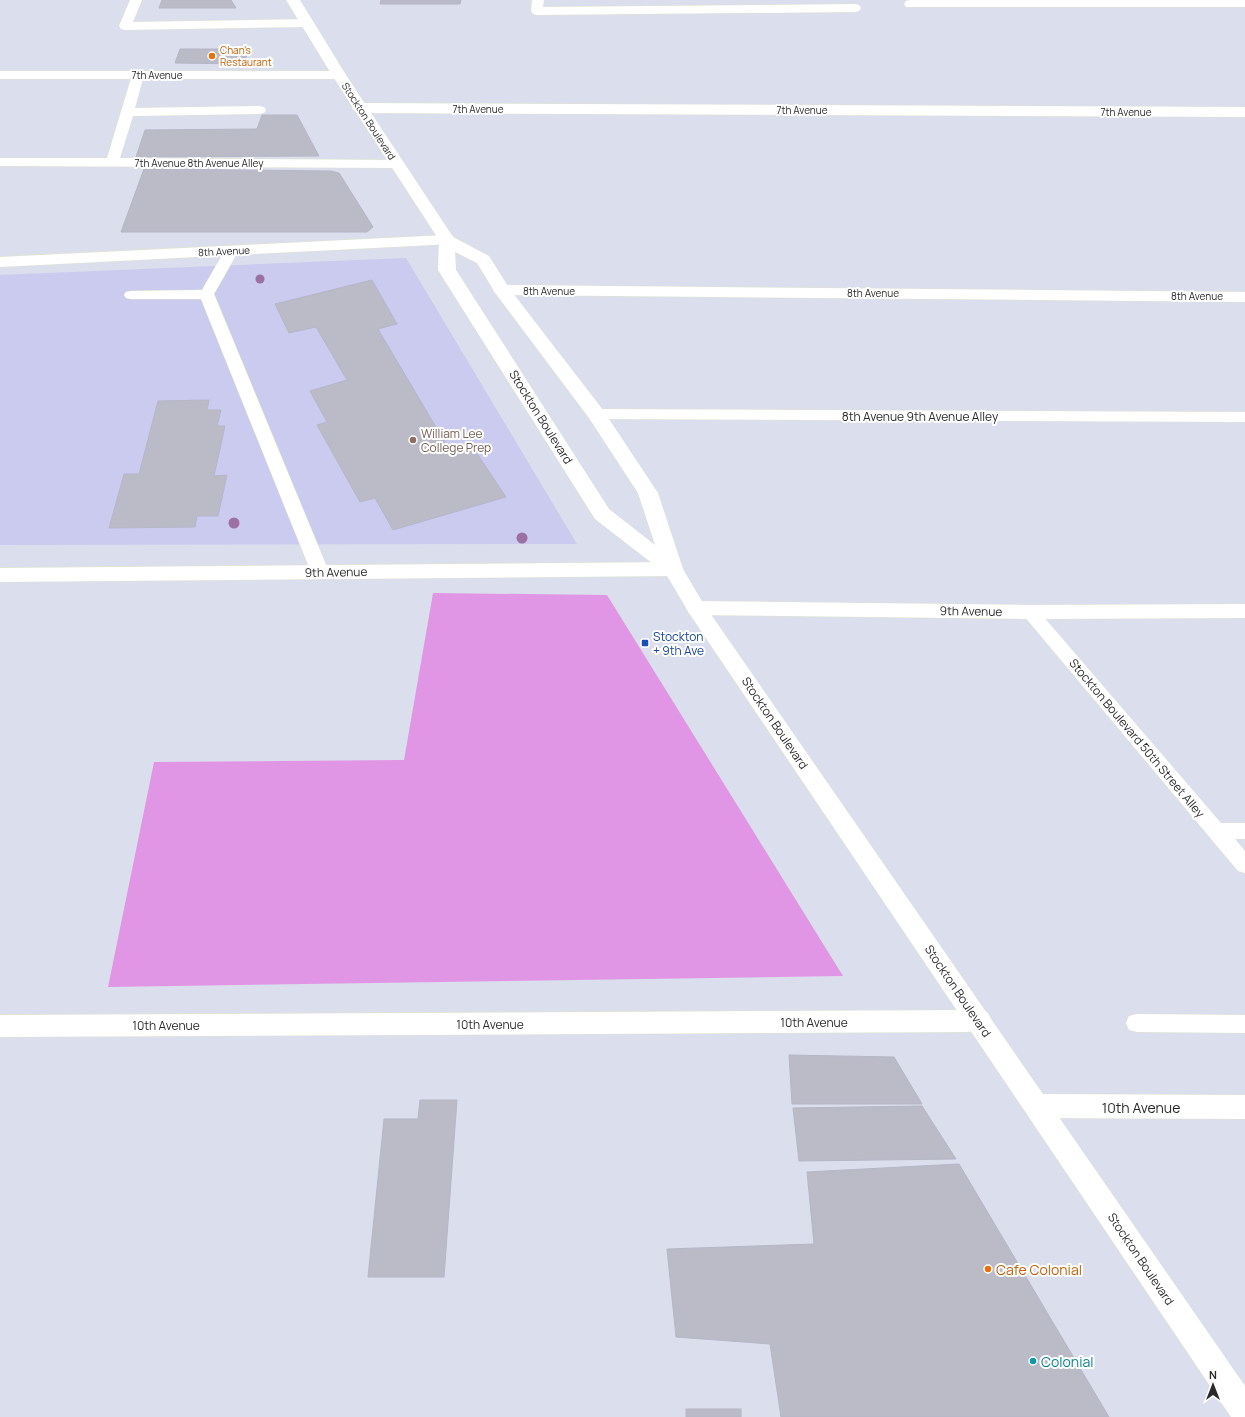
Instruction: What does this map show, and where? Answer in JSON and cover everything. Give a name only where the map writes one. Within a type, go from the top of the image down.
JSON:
[{"type":"street","name":"Stockton Boulevard","points":[[293,0],[360,108],[448,240],[483,260],[502,290],[596,414],[648,493],[673,569],[696,608],[1245,1412]]},
{"type":"street","name":"7th Avenue","points":[[0,75],[339,75]]},
{"type":"street","name":"7th Avenue","points":[[360,108],[1245,112]]},
{"type":"street","name":"Stockton Boulevard","points":[[448,240],[448,270],[602,514],[673,569]]},
{"type":"street","name":"8th Avenue","points":[[0,262],[448,240]]},
{"type":"street","name":"8th Avenue","points":[[502,290],[1245,296]]},
{"type":"street","name":"9th Avenue","points":[[0,575],[673,569]]},
{"type":"street","name":"9th Avenue","points":[[696,608],[1030,612],[1245,611]]},
{"type":"street","name":"10th Avenue","points":[[0,1026],[980,1022]]},
{"type":"street","name":"10th Avenue","points":[[1037,1106],[1245,1107]]},
{"type":"lane","points":[[136,0],[125,26],[307,23]]},
{"type":"lane","points":[[538,0],[537,11],[614,5],[855,8]]},
{"type":"lane","points":[[910,4],[1170,2],[1245,3]]},
{"type":"lane","points":[[112,162],[138,75]]},
{"type":"lane","points":[[127,112],[259,110]]},
{"type":"lane","name":"7th Avenue 8th Avenue Alley","points":[[0,162],[397,164]]},
{"type":"lane","points":[[207,294],[232,250]]},
{"type":"lane","points":[[132,295],[207,294]]},
{"type":"lane","points":[[207,294],[320,572]]},
{"type":"lane","name":"8th Avenue 9th Avenue Alley","points":[[596,414],[1245,417]]},
{"type":"lane","name":"Stockton Boulevard 50th Street Alley","points":[[1030,612],[1245,865]]},
{"type":"lane","points":[[1216,831],[1245,831]]},
{"type":"lane","points":[[1137,1023],[1245,1024]]},
{"type":"shaded area","points":[[406,258],[577,544],[0,545],[0,275]]},
{"type":"shaded area","points":[[433,593],[607,595],[843,976],[108,987],[154,762],[404,760]]},
{"type":"building","points":[[162,0],[231,0],[236,8],[159,8]]},
{"type":"building","points":[[381,0],[461,0],[460,4],[380,4]]},
{"type":"building","name":"Chan's Restaurant","points":[[180,49],[249,49],[244,64],[175,63]]},
{"type":"building","points":[[262,115],[297,115],[319,156],[136,157],[145,130],[257,129]]},
{"type":"building","points":[[144,169],[331,171],[339,173],[373,227],[367,232],[121,232]]},
{"type":"building","points":[[372,280],[397,324],[378,329],[450,451],[472,446],[506,497],[393,530],[375,498],[360,502],[317,425],[327,422],[310,391],[347,380],[316,327],[289,333],[275,304]]},
{"type":"building","points":[[209,400],[207,410],[221,410],[217,426],[225,426],[214,476],[227,475],[218,516],[197,516],[195,527],[109,528],[124,474],[139,474],[158,401]]},
{"type":"building","points":[[789,1055],[894,1057],[922,1104],[792,1104]]},
{"type":"building","points":[[420,1100],[457,1100],[444,1277],[368,1277],[384,1119],[418,1119]]},
{"type":"building","points":[[922,1106],[956,1159],[799,1161],[793,1108]]},
{"type":"building","points":[[959,1164],[1109,1417],[781,1417],[770,1344],[676,1337],[667,1249],[814,1244],[807,1172]]},
{"type":"building","points":[[686,1409],[741,1409],[741,1417],[686,1417]]},
{"type":"place","name":"Chan's Restaurant","points":[[212,56]]},
{"type":"place","name":"William Lee College Prep","points":[[413,440]]},
{"type":"place","name":"Stockton + 9th Ave","points":[[645,643]]},
{"type":"place","name":"Cafe Colonial","points":[[988,1269]]},
{"type":"place","name":"Colonial","points":[[1033,1361]]}]
